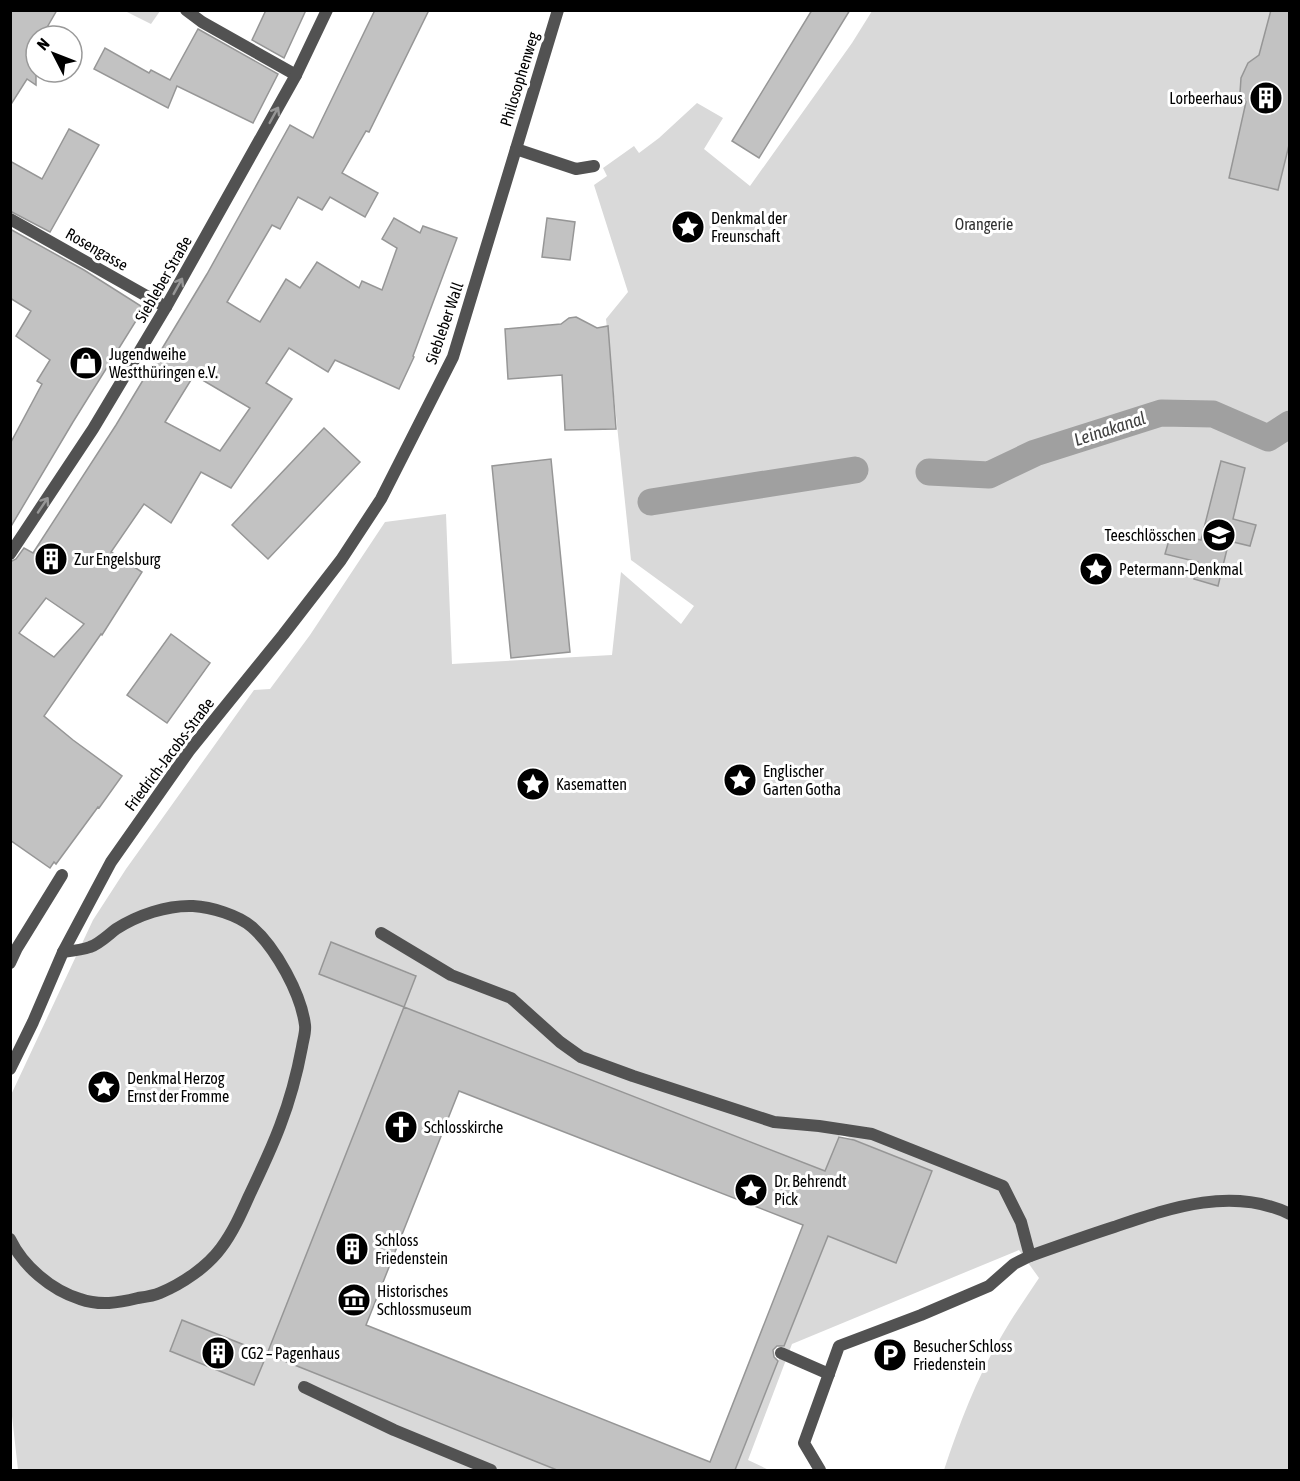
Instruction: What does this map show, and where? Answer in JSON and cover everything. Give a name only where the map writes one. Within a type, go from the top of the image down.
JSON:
[{"type":"street","points":[[186,10],[202,22],[296,75]]},
{"type":"street","name":"Siebleber Straße","points":[[10,554],[93,429],[166,307],[296,75],[327,10]]},
{"type":"street","name":"Philosophenweg","points":[[558,10],[516,149],[576,169],[594,166]]},
{"type":"street","name":"Siebleber Wall","points":[[381,499],[453,357],[516,149]]},
{"type":"street","name":"Rosengasse","points":[[10,219],[166,307]]},
{"type":"street","name":"Friedrich-Jacobs-Straße","points":[[10,1070],[15,1050],[93,893],[111,862],[193,746],[340,560],[381,499]]},
{"type":"street","points":[[10,963],[62,875]]},
{"type":"street","points":[[10,1239],[28,1265],[45,1280],[69,1296],[92,1303],[119,1303],[160,1293],[183,1281],[210,1261],[221,1249],[234,1228],[269,1153],[297,1077],[306,1027],[299,999],[269,945],[251,926],[231,915],[194,906],[170,908],[147,914],[118,928],[92,947],[63,952]]},
{"type":"street","points":[[381,933],[451,975],[511,998],[560,1042],[581,1057],[774,1122],[872,1134],[1003,1186],[1021,1222],[1030,1256]]},
{"type":"street","points":[[820,1470],[804,1443],[839,1346],[989,1286],[1014,1264],[1030,1256],[1165,1210],[1208,1201],[1240,1200],[1277,1208],[1290,1214]]},
{"type":"street","points":[[781,1353],[829,1374]]},
{"type":"street","points":[[304,1387],[394,1430],[491,1470]]},
{"type":"green space","points":[[125,11],[160,11],[151,24]]},
{"type":"green space","name":"Englischer Garten Gotha","points":[[872,11],[1289,11],[1289,1470],[944,1470],[962,1419],[984,1369],[1005,1330],[1039,1278],[1019,1250],[792,1344],[748,1460],[769,1470],[735,1470],[828,1236],[896,1262],[932,1171],[840,1134],[825,1171],[404,1007],[267,1354],[557,1470],[18,1470],[10,1398],[10,1097],[93,920],[126,869],[254,690],[270,689],[310,635],[385,522],[446,514],[452,664],[612,655],[621,572],[681,624],[694,606],[631,560],[606,319],[628,292],[594,185],[607,176],[603,168],[634,146],[639,153],[697,103],[723,118],[704,149],[750,186],[852,43]],"holes":[[[331,943],[416,975],[404,1007],[319,973]],[[182,1320],[266,1354],[254,1385],[170,1351]]]},
{"type":"building","points":[[10,10],[57,10],[49,24],[24,24],[24,84],[10,106]]},
{"type":"building","points":[[266,10],[306,10],[284,58],[252,40]]},
{"type":"building","points":[[375,10],[429,10],[369,132],[366,131],[342,173],[378,193],[365,217],[330,197],[322,210],[298,197],[280,229],[272,225],[227,302],[260,322],[286,279],[300,288],[317,262],[359,288],[362,281],[382,290],[397,248],[382,239],[394,218],[420,233],[423,226],[457,238],[414,357],[399,389],[335,360],[328,372],[289,348],[266,383],[292,399],[231,488],[201,472],[171,523],[144,504],[111,552],[142,572],[102,635],[44,716],[122,776],[56,864],[54,862],[50,868],[10,840],[10,562],[16,559],[24,548],[33,553],[116,425],[207,274],[290,125],[313,138]],"holes":[[[194,375],[250,408],[220,451],[165,422]],[[46,598],[84,624],[54,657],[19,633]]]},
{"type":"building","points":[[812,10],[850,10],[759,158],[732,141]]},
{"type":"building","name":"Lorbeerhaus","points":[[1271,10],[1290,10],[1290,141],[1278,190],[1229,178],[1246,102],[1240,93],[1241,78],[1248,63],[1259,55]]},
{"type":"building","points":[[198,29],[278,74],[253,123],[177,86],[168,108],[94,69],[105,48],[149,73],[151,70],[170,80]]},
{"type":"building","points":[[69,129],[99,145],[50,232],[10,211],[10,161],[42,179]]},
{"type":"building","points":[[547,218],[575,222],[570,260],[542,257]]},
{"type":"building","points":[[10,229],[84,270],[144,308],[10,528],[10,444],[42,384],[37,381],[50,360],[16,336],[31,311],[10,298]]},
{"type":"building","points":[[576,317],[597,328],[608,326],[616,429],[565,430],[562,375],[508,379],[505,329],[561,324],[569,318]]},
{"type":"building","points":[[324,428],[360,462],[268,559],[232,525]]},
{"type":"building","points":[[551,459],[570,652],[511,658],[492,466]]},
{"type":"building","points":[[1221,461],[1245,468],[1233,519],[1256,525],[1250,546],[1229,541],[1218,586],[1194,579],[1198,562],[1165,554],[1171,533],[1201,540]]},
{"type":"building","points":[[171,634],[210,663],[167,723],[127,695]]},
{"type":"building","points":[[331,942],[416,976],[404,1007],[319,974]]},
{"type":"building","name":"Schloss Friedenstein","points":[[404,1007],[825,1171],[839,1137],[854,1140],[932,1171],[896,1263],[828,1236],[784,1346],[777,1346],[773,1350],[774,1357],[778,1361],[735,1470],[557,1470],[267,1354]],"holes":[[[459,1091],[803,1225],[710,1462],[366,1325]]]},
{"type":"building","name":"CG2 – Pagenhaus","points":[[182,1320],[267,1354],[254,1385],[170,1351]]},
{"type":"waterway","name":"Leinakanal","points":[[929,472],[989,475],[1035,453],[1161,413],[1213,414],[1268,438],[1290,424]]},
{"type":"waterway","name":"Leinakanal","points":[[651,502],[855,470]]},
{"type":"place","name":"Lorbeerhaus","points":[[1266,98]]},
{"type":"place","name":"Denkmal der Freunschaft","points":[[688,227]]},
{"type":"place","name":"Jugendweihe Westthüringen e.V.","points":[[86,363]]},
{"type":"place","name":"Teeschlösschen","points":[[1219,535]]},
{"type":"place","name":"Zur Engelsburg","points":[[51,559]]},
{"type":"place","name":"Petermann-Denkmal","points":[[1096,569]]},
{"type":"place","name":"Englischer Garten Gotha","points":[[740,780]]},
{"type":"place","name":"Kasematten","points":[[533,784]]},
{"type":"place","name":"Denkmal Herzog Ernst der Fromme","points":[[104,1087]]},
{"type":"place","name":"Schlosskirche","points":[[401,1127]]},
{"type":"place","name":"Dr. Behrendt Pick","points":[[751,1190]]},
{"type":"place","name":"Schloss Friedenstein","points":[[352,1249]]},
{"type":"place","name":"Historisches Schlossmuseum","points":[[354,1300]]},
{"type":"place","name":"CG2 – Pagenhaus","points":[[218,1353]]},
{"type":"place","name":"Besucher Schloss Friedenstein","points":[[890,1355]]},
{"type":"park label","name":"Orangerie","points":[[984,224]]}]
